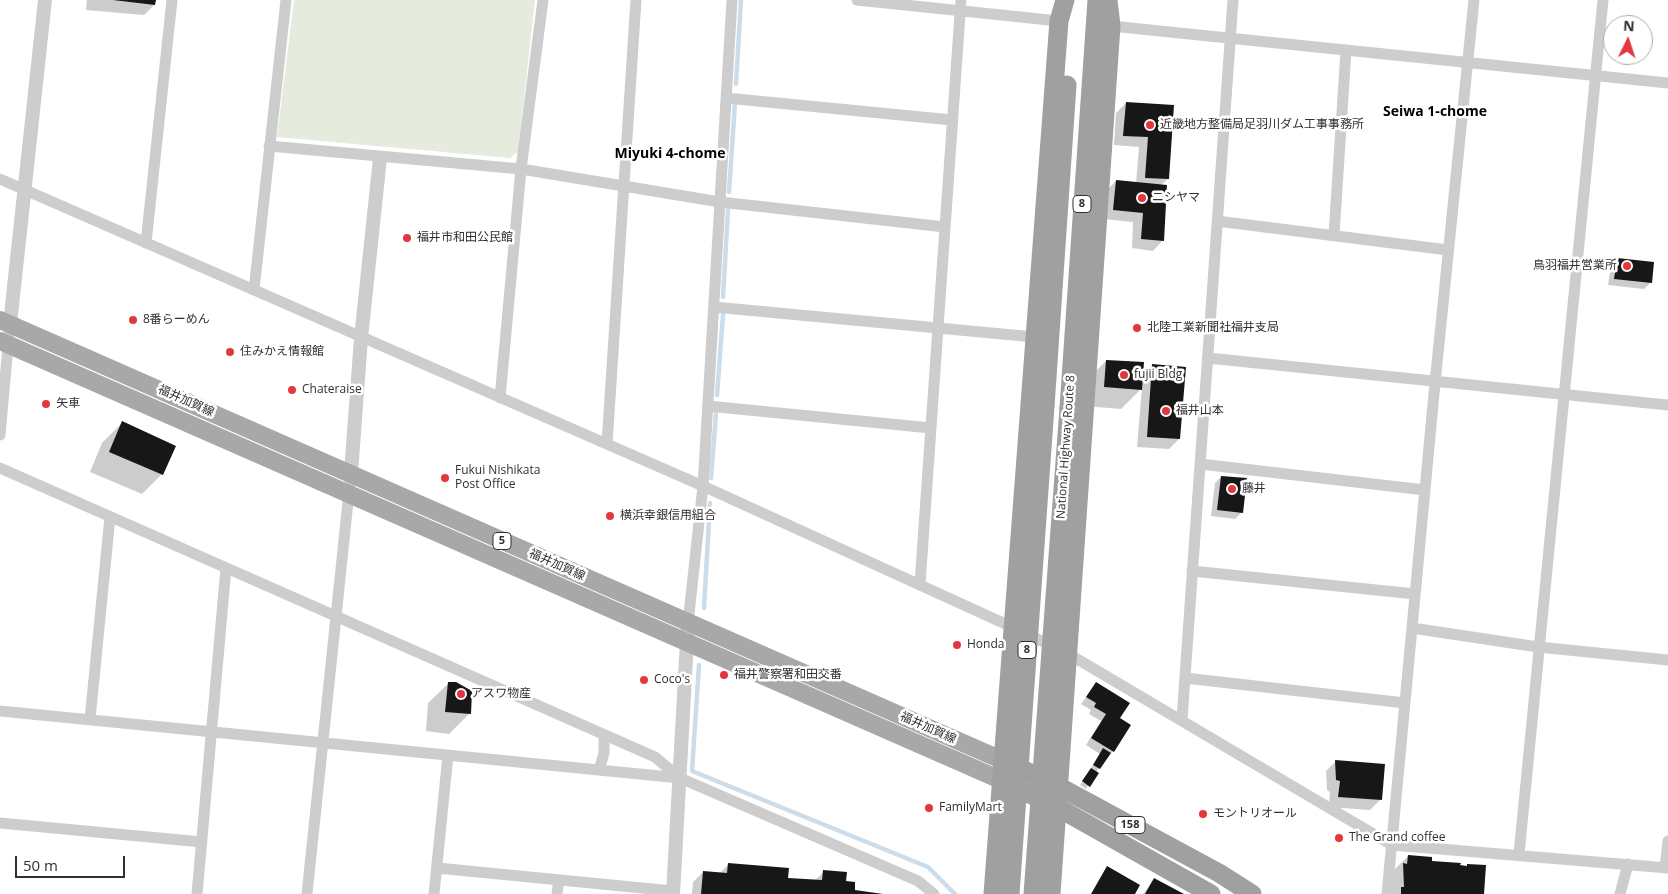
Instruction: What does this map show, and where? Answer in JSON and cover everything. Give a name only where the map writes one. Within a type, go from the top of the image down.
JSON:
[{"type":"highway","points":[[993,894],[1003,782],[1012,626],[1059,21],[1065,0]]},
{"type":"highway","name":"National Highway Route 8","points":[[1010,894],[1073,0]]},
{"type":"highway","name":"National Highway Route 8","points":[[1033,894],[1097,0]]},
{"type":"highway","points":[[1051,894],[1111,26],[1108,0]]},
{"type":"highway","name":"158","points":[[1004,761],[1058,786],[1219,873],[1252,894]]},
{"type":"highway","name":"158","points":[[1003,782],[1057,808],[1211,894]]},
{"type":"main road","name":"福井加賀線","points":[[5,322],[1004,761]]},
{"type":"main road","name":"福井加賀線","points":[[4,343],[687,641],[1003,782]]},
{"type":"street","points":[[0,435],[5,322],[25,189],[45,0]]},
{"type":"street","points":[[146,243],[172,0]]},
{"type":"street","points":[[254,290],[286,0]]},
{"type":"street","points":[[500,398],[521,169],[543,0]]},
{"type":"street","points":[[607,444],[636,0]]},
{"type":"street","points":[[437,868],[673,892],[688,623],[703,486],[732,0]]},
{"type":"street","points":[[858,0],[961,5],[1059,21]]},
{"type":"street","points":[[1182,720],[1233,0]]},
{"type":"street","points":[[1387,894],[1435,382],[1474,0]]},
{"type":"street","points":[[1519,854],[1603,0]]},
{"type":"street","points":[[920,584],[961,5]]},
{"type":"street","points":[[1111,26],[1668,83]]},
{"type":"street","points":[[1334,235],[1346,50]]},
{"type":"street","points":[[726,98],[952,120]]},
{"type":"street","points":[[269,146],[380,158],[521,169],[720,202],[945,227]]},
{"type":"street","points":[[307,894],[349,494],[361,338],[380,158]]},
{"type":"street","points":[[0,179],[703,486],[1012,626],[1067,653],[1392,845],[1519,854],[1667,868],[1668,841]]},
{"type":"street","points":[[1217,220],[1448,250]]},
{"type":"street","points":[[714,307],[1034,338]]},
{"type":"street","points":[[1208,358],[1564,396],[1668,405]]},
{"type":"street","points":[[708,406],[931,428]]},
{"type":"street","points":[[1200,464],[1425,490]]},
{"type":"street","points":[[0,468],[655,757],[680,778],[918,881],[934,894]]},
{"type":"street","points":[[90,719],[110,517]]},
{"type":"street","points":[[197,894],[226,568]]},
{"type":"street","points":[[1192,572],[1415,594]]},
{"type":"street","points":[[1412,628],[1538,647],[1668,660]]},
{"type":"street","points":[[1185,678],[1405,703]]},
{"type":"street","points":[[0,710],[680,778]]},
{"type":"street","points":[[599,770],[604,753],[604,734]]},
{"type":"street","points":[[434,894],[448,755]]},
{"type":"street","points":[[0,823],[202,842]]},
{"type":"street","points":[[1620,894],[1628,864]]},
{"type":"street","points":[[557,894],[559,880]]},
{"type":"street","points":[[917,894],[918,881]]},
{"type":"shaded area","points":[[294,0],[535,0],[518,152],[510,158],[277,137]]},
{"type":"building","points":[[113,0],[156,0],[155,5]]},
{"type":"building","points":[[1126,102],[1174,105],[1169,179],[1145,178],[1148,137],[1123,136]]},
{"type":"building","points":[[1116,180],[1167,185],[1164,241],[1141,239],[1143,213],[1113,210]]},
{"type":"building","points":[[1617,258],[1654,262],[1652,283],[1614,279]]},
{"type":"building","name":"fujii Bldg","points":[[1106,360],[1144,362],[1142,390],[1104,387]]},
{"type":"building","points":[[1152,364],[1186,367],[1180,439],[1147,437]]},
{"type":"building","points":[[122,421],[176,446],[163,475],[109,452]]},
{"type":"building","points":[[1221,476],[1247,478],[1243,513],[1217,510]]},
{"type":"building","points":[[448,682],[456,682],[472,691],[471,714],[445,712]]},
{"type":"building","points":[[1096,682],[1130,703],[1120,718],[1131,725],[1114,752],[1091,738],[1106,714],[1094,707],[1096,703],[1086,697]]},
{"type":"building","points":[[1103,748],[1111,753],[1100,769],[1093,765]]},
{"type":"building","points":[[1335,760],[1385,764],[1382,800],[1338,797],[1340,781],[1336,780]]},
{"type":"building","points":[[1091,768],[1099,773],[1090,787],[1082,781]]},
{"type":"building","points":[[1408,855],[1432,857],[1432,861],[1461,863],[1460,865],[1467,866],[1467,864],[1486,865],[1484,894],[1401,894],[1401,887],[1404,887],[1403,863],[1407,864]]},
{"type":"building","points":[[728,863],[789,868],[788,878],[822,880],[823,870],[847,872],[846,881],[855,882],[855,890],[883,894],[701,894],[703,871],[727,873]]},
{"type":"building","points":[[1107,866],[1140,885],[1135,894],[1091,894]]},
{"type":"building","points":[[1154,878],[1184,894],[1145,894]]},
{"type":"waterway","points":[[736,84],[741,0]]},
{"type":"waterway","points":[[729,192],[735,103]]},
{"type":"waterway","points":[[723,297],[728,210]]},
{"type":"waterway","points":[[717,395],[723,315]]},
{"type":"waterway","points":[[711,478],[716,414]]},
{"type":"waterway","points":[[704,608],[710,503]]},
{"type":"waterway","points":[[699,665],[692,771],[928,867],[955,894]]},
{"type":"place","name":"近畿地方整備局足羽川ダム工事事務所","points":[[1150,125]]},
{"type":"place","name":"ニシヤマ","points":[[1142,198]]},
{"type":"place","name":"福井市和田公民館","points":[[407,238]]},
{"type":"place","name":"鳥羽福井営業所","points":[[1627,266]]},
{"type":"place","name":"8番らーめん","points":[[133,320]]},
{"type":"place","name":"北陸工業新聞社福井支局","points":[[1137,328]]},
{"type":"place","name":"住みかえ情報館","points":[[230,352]]},
{"type":"place","name":"fujii Bldg","points":[[1124,375]]},
{"type":"place","name":"Chateraise","points":[[292,390]]},
{"type":"place","name":"矢車","points":[[46,404]]},
{"type":"place","name":"福井山本","points":[[1166,411]]},
{"type":"place","name":"Fukui Nishikata Post Office","points":[[445,478]]},
{"type":"place","name":"藤井","points":[[1232,489]]},
{"type":"place","name":"横浜幸銀信用組合","points":[[610,516]]},
{"type":"place","name":"Honda","points":[[957,645]]},
{"type":"place","name":"福井警察署和田交番","points":[[724,675]]},
{"type":"place","name":"Coco's","points":[[644,680]]},
{"type":"place","name":"アスワ物産","points":[[461,694]]},
{"type":"place","name":"FamilyMart","points":[[929,808]]},
{"type":"place","name":"モントリオール","points":[[1203,814]]},
{"type":"place","name":"The Grand coffee","points":[[1339,838]]},
{"type":"district","name":"Seiwa 1-chome","points":[[1435,112]]},
{"type":"district","name":"Miyuki 4-chome","points":[[670,154]]}]
